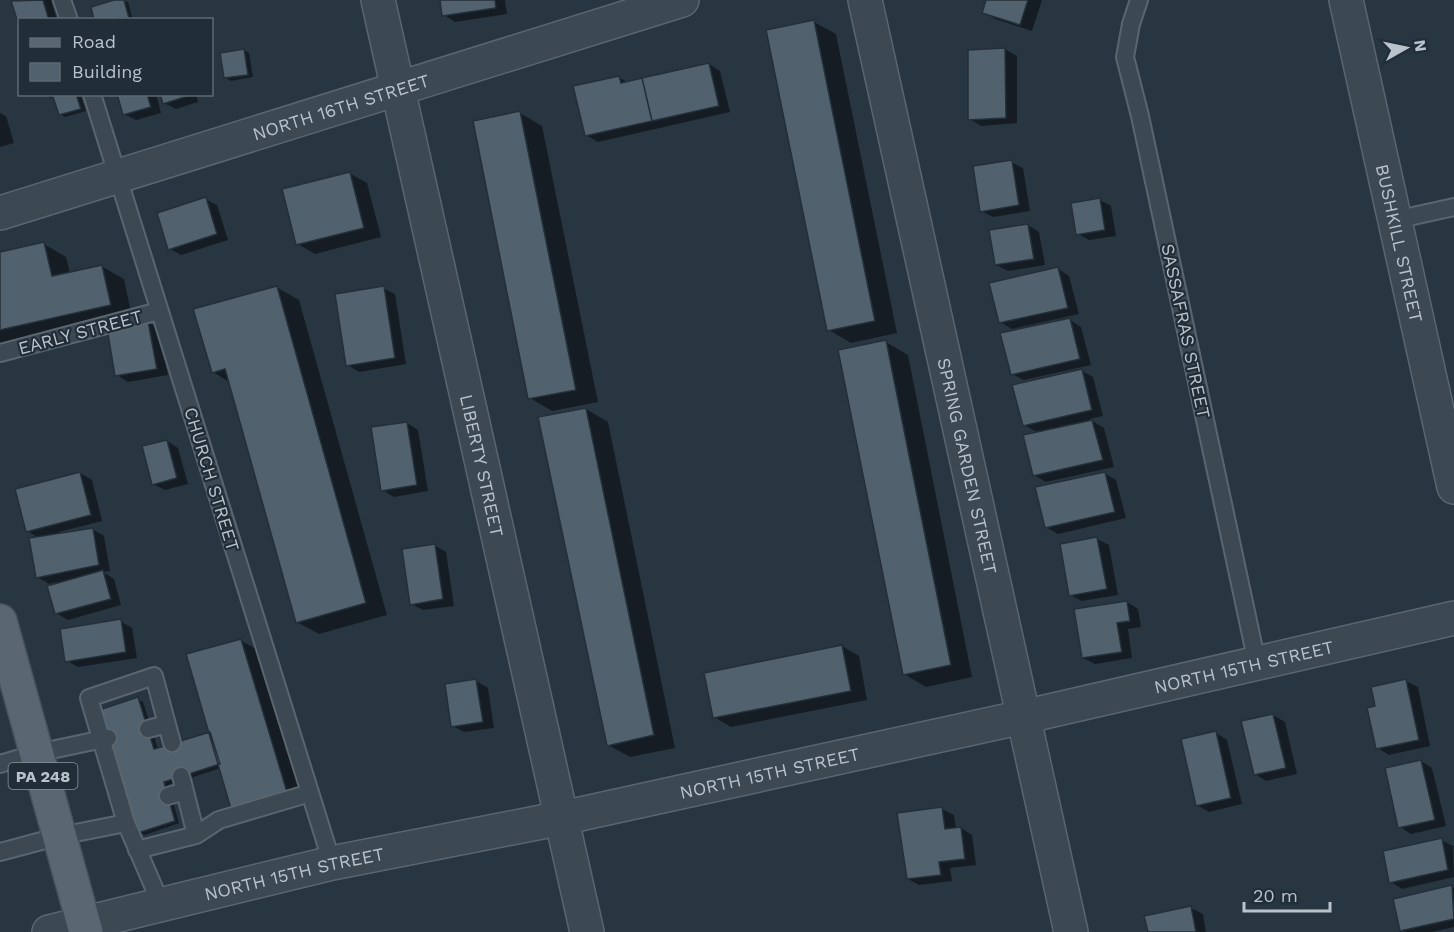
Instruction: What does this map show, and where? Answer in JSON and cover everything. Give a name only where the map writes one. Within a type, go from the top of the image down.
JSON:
[{"type":"main road","name":"PA 248","points":[[0,621],[8,683],[37,753],[85,928]]},
{"type":"street","name":"LIBERTY STREET","points":[[378,0],[587,932]]},
{"type":"street","name":"NORTH 16TH STREET","points":[[0,213],[398,88],[626,8],[682,0]]},
{"type":"street","name":"SPRING GARDEN STREET","points":[[865,0],[1071,932]]},
{"type":"street","name":"BUSHKILL STREET","points":[[1346,0],[1454,487]]},
{"type":"street","name":"NORTH 15TH STREET","points":[[49,932],[85,928],[161,904],[332,863],[562,818],[1023,717],[1454,618]]},
{"type":"lane","points":[[62,0],[68,18]]},
{"type":"lane","name":"SASSAFRAS STREET","points":[[1139,0],[1131,24],[1125,57],[1140,116],[1257,663]]},
{"type":"lane","name":"CHURCH STREET","points":[[93,96],[332,863]]},
{"type":"lane","points":[[1395,220],[1454,207]]},
{"type":"lane","name":"EARLY STREET","points":[[0,353],[159,311]]},
{"type":"lane","points":[[161,904],[137,850],[116,776],[89,698],[154,676],[172,743]]},
{"type":"lane","points":[[148,729],[167,724]]},
{"type":"lane","points":[[0,764],[37,753],[104,739]]},
{"type":"lane","points":[[168,796],[183,784],[196,835]]},
{"type":"lane","points":[[137,850],[196,835],[219,819],[310,792]]},
{"type":"lane","points":[[0,852],[60,836],[126,814]]},
{"type":"building","points":[[43,0],[48,18],[18,18],[18,23],[11,1]]},
{"type":"building","points":[[114,0],[124,0],[129,18],[94,18],[91,7]]},
{"type":"building","points":[[440,0],[495,0],[496,8],[442,16]]},
{"type":"building","points":[[986,0],[1028,0],[1020,25],[982,13]]},
{"type":"building","points":[[814,20],[875,321],[827,331],[766,30]]},
{"type":"building","points":[[1005,48],[1006,118],[968,120],[968,50]]},
{"type":"building","points":[[244,49],[248,75],[224,78],[220,53]]},
{"type":"building","points":[[709,63],[719,106],[652,121],[642,78]]},
{"type":"building","points":[[619,76],[621,83],[642,78],[652,121],[585,136],[573,86]]},
{"type":"building","points":[[53,96],[77,96],[81,109],[59,115]]},
{"type":"building","points":[[118,96],[148,96],[151,107],[123,115]]},
{"type":"building","points":[[161,96],[188,96],[163,104]]},
{"type":"building","points":[[520,111],[576,390],[528,399],[473,121]]},
{"type":"building","points":[[1012,160],[1019,205],[980,212],[973,166]]},
{"type":"building","points":[[350,172],[364,228],[296,245],[282,189]]},
{"type":"building","points":[[206,197],[217,234],[168,250],[157,213]]},
{"type":"building","points":[[1100,198],[1105,230],[1076,235],[1071,203]]},
{"type":"building","points":[[1028,224],[1034,259],[995,265],[989,230]]},
{"type":"building","points":[[44,242],[52,276],[102,265],[111,305],[0,330],[0,252]]},
{"type":"building","points":[[1058,267],[1068,308],[999,323],[989,283]]},
{"type":"building","points":[[277,286],[366,603],[296,623],[225,369],[212,373],[193,309]]},
{"type":"building","points":[[384,286],[395,358],[346,366],[335,294]]},
{"type":"building","points":[[1070,318],[1080,359],[1011,375],[1000,333]]},
{"type":"building","points":[[148,321],[157,369],[115,376],[107,328]]},
{"type":"building","points":[[886,340],[951,665],[903,675],[838,350]]},
{"type":"building","points":[[1082,369],[1092,410],[1023,426],[1012,385]]},
{"type":"building","points":[[586,408],[654,735],[607,746],[538,417]]},
{"type":"building","points":[[1092,420],[1103,460],[1033,476],[1023,435]]},
{"type":"building","points":[[407,422],[417,485],[381,491],[371,427]]},
{"type":"building","points":[[167,440],[177,478],[152,485],[142,446]]},
{"type":"building","points":[[80,472],[91,515],[26,532],[15,489]]},
{"type":"building","points":[[1105,472],[1115,512],[1045,528],[1035,487]]},
{"type":"building","points":[[93,528],[99,565],[36,578],[29,538]]},
{"type":"building","points":[[1097,537],[1107,589],[1069,596],[1060,544]]},
{"type":"building","points":[[435,544],[443,599],[410,605],[402,549]]},
{"type":"building","points":[[103,570],[111,599],[55,614],[47,586]]},
{"type":"building","points":[[1127,601],[1130,621],[1117,623],[1122,652],[1082,658],[1074,609]]},
{"type":"building","points":[[121,619],[126,652],[65,662],[60,629]]},
{"type":"building","points":[[241,639],[287,792],[231,809],[186,654]]},
{"type":"building","points":[[842,645],[851,691],[713,718],[704,673]]},
{"type":"building","points":[[476,679],[483,722],[451,727],[445,684]]},
{"type":"building","points":[[1406,679],[1419,740],[1376,749],[1367,708],[1375,706],[1371,687]]},
{"type":"building","points":[[138,697],[154,749],[210,732],[220,764],[164,782],[175,821],[138,833],[99,710]]},
{"type":"building","points":[[1273,714],[1286,768],[1254,775],[1241,721]]},
{"type":"building","points":[[1216,731],[1231,798],[1196,806],[1181,739]]},
{"type":"building","points":[[1421,760],[1435,820],[1398,828],[1385,768]]},
{"type":"building","points":[[942,807],[945,829],[961,827],[965,859],[939,862],[941,875],[907,879],[897,813]]},
{"type":"building","points":[[1442,838],[1448,870],[1389,883],[1383,851]]},
{"type":"building","points":[[1452,885],[1454,919],[1400,931],[1393,899]]},
{"type":"building","points":[[1191,906],[1196,932],[1148,932],[1144,916]]}]
